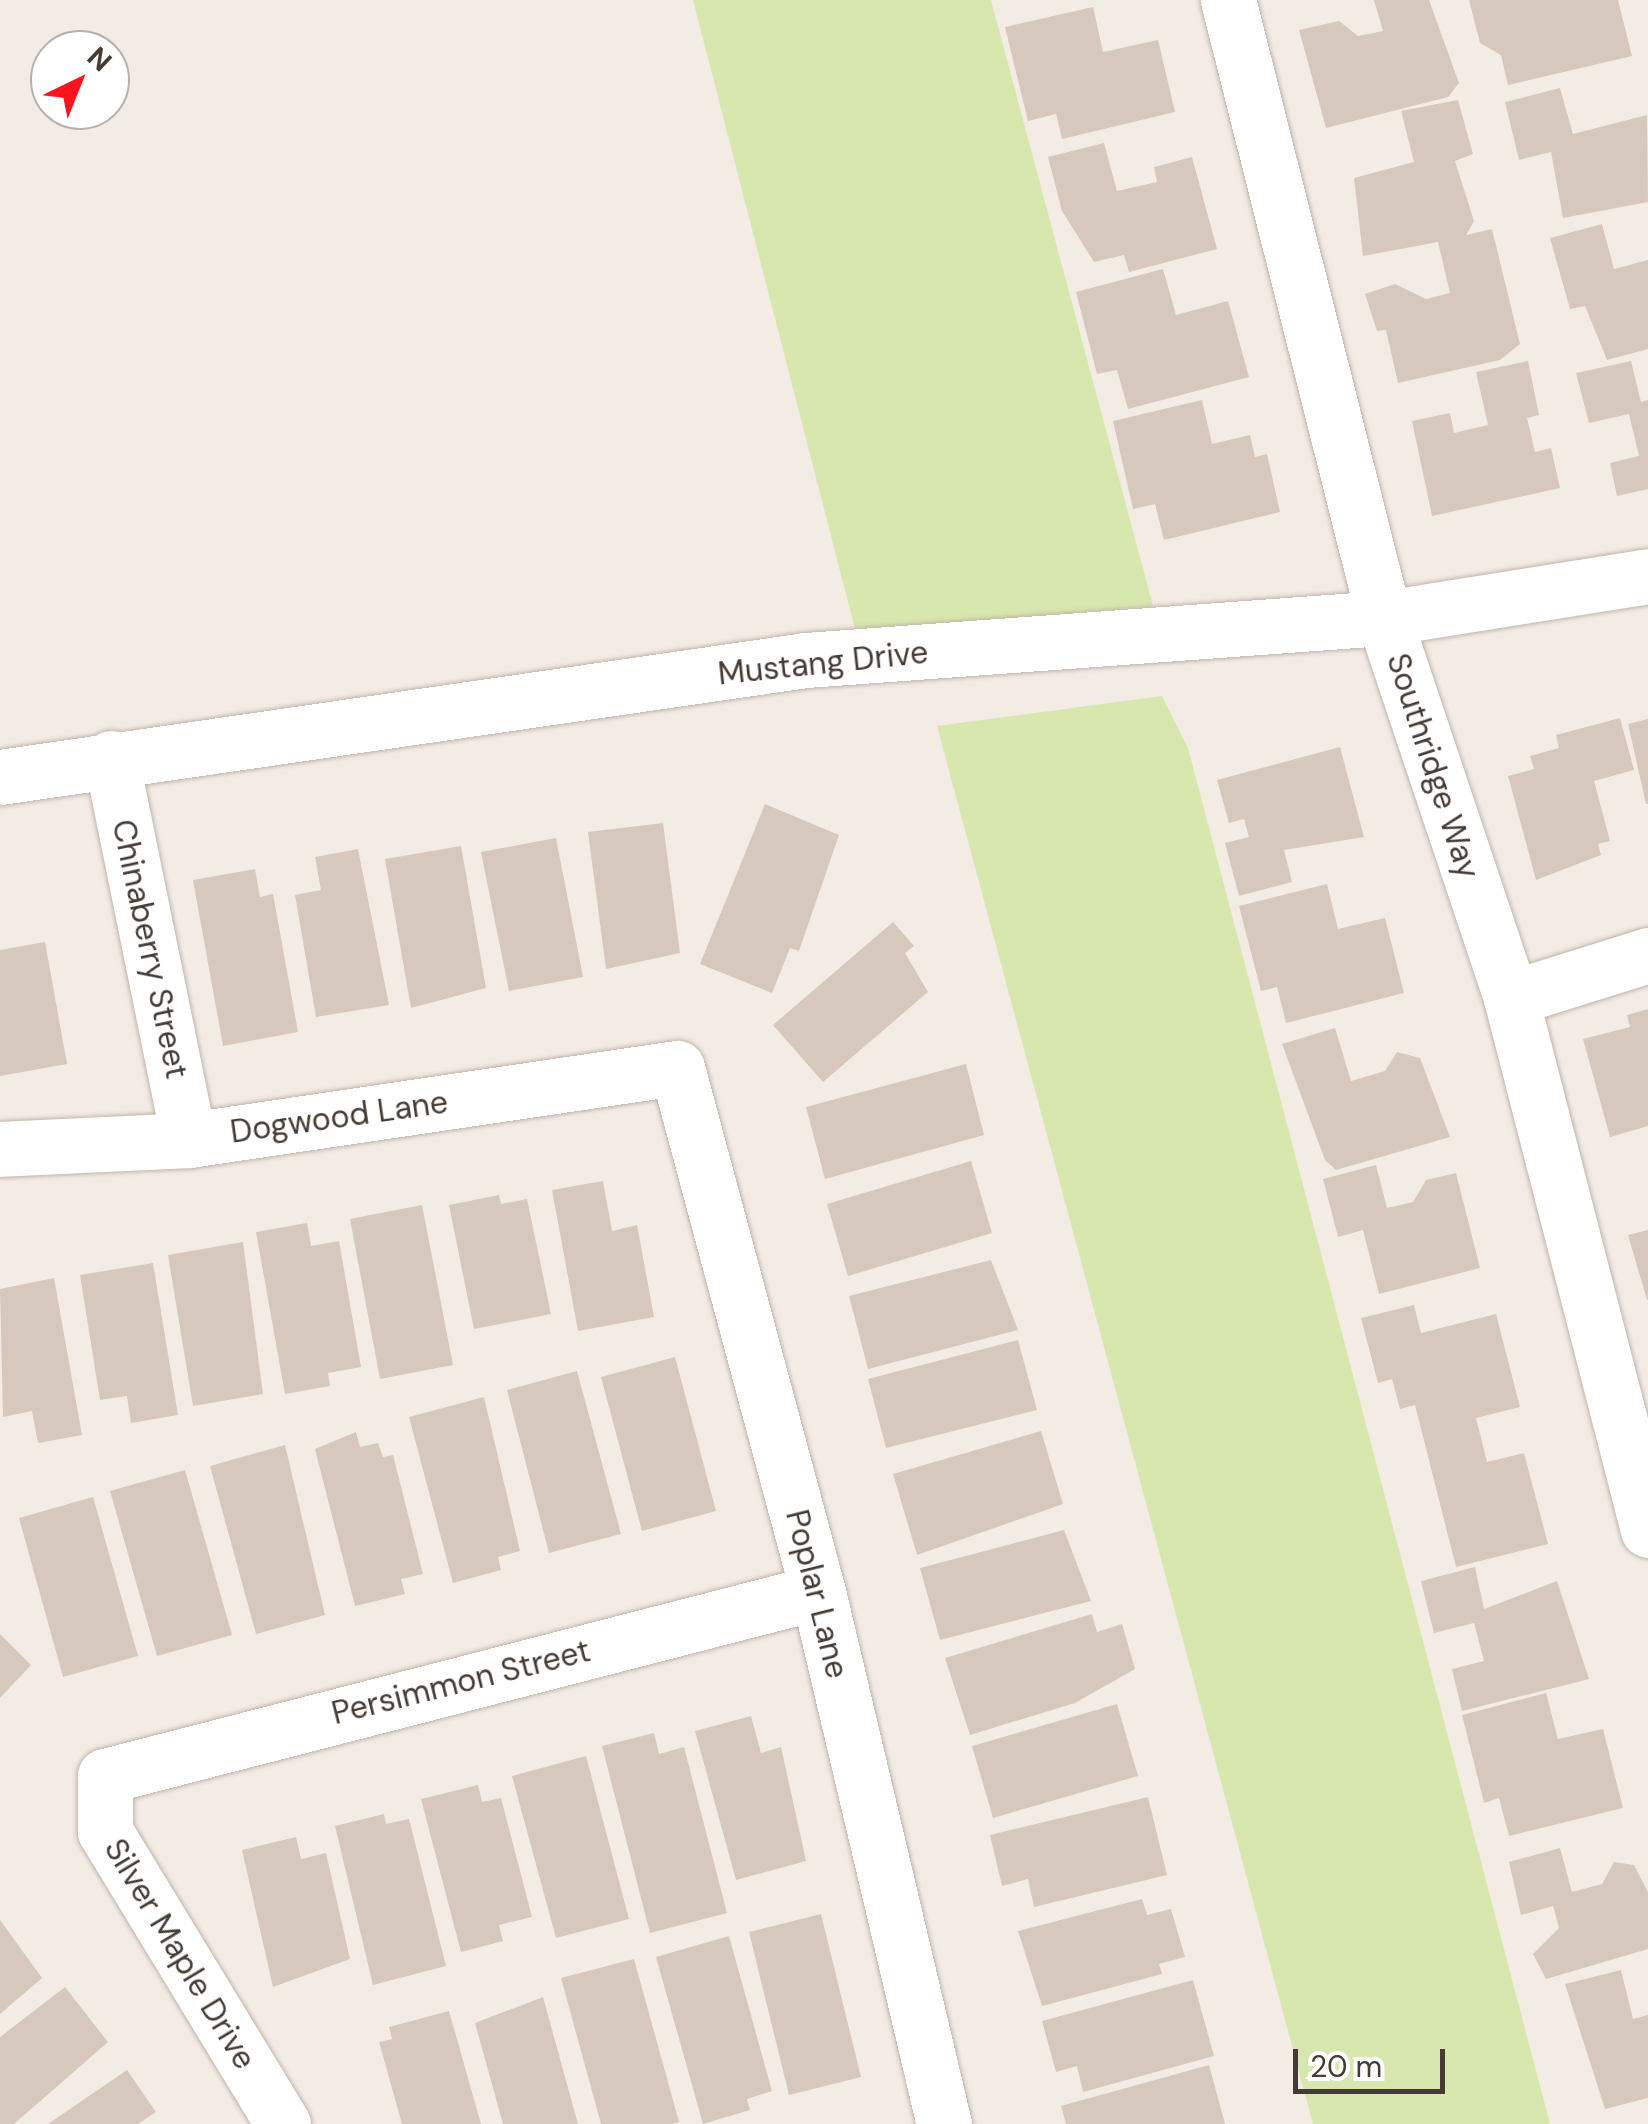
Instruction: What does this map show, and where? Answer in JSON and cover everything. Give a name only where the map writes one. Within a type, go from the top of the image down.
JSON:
[{"type":"street","name":"Southridge Way","points":[[1228,0],[1384,618],[1510,998],[1639,1461],[1648,1530]]},
{"type":"street","name":"Mustang Drive","points":[[0,777],[806,660],[1384,618],[1648,576]]},
{"type":"street","name":"Chinaberry Street","points":[[112,758],[190,1140]]},
{"type":"street","points":[[1510,998],[1648,955]]},
{"type":"street","name":"Dogwood Lane","points":[[0,1149],[190,1140],[677,1068]]},
{"type":"street","name":"Poplar Lane","points":[[677,1068],[818,1592],[944,2124]]},
{"type":"street","name":"Persimmon Street","points":[[105,1776],[818,1592]]},
{"type":"street","name":"Silver Maple Drive","points":[[105,1776],[105,1831],[283,2124]]},
{"type":"green space","points":[[693,0],[991,0],[1153,606],[856,633]]},
{"type":"green space","points":[[1162,696],[1188,748],[1550,2124],[1313,2124],[937,726]]},
{"type":"building","points":[[1374,0],[1429,0],[1459,83],[1448,97],[1326,128],[1299,30],[1339,21],[1358,36],[1383,31]]},
{"type":"building","points":[[1469,0],[1618,0],[1632,56],[1508,85],[1501,55],[1480,43]]},
{"type":"building","points":[[1093,7],[1103,52],[1158,40],[1175,112],[1062,139],[1056,114],[1028,121],[1005,27]]},
{"type":"building","points":[[1560,88],[1573,134],[1647,115],[1648,202],[1563,218],[1551,152],[1519,160],[1505,102]]},
{"type":"building","points":[[1458,100],[1473,154],[1455,161],[1474,221],[1466,235],[1492,229],[1520,344],[1500,360],[1398,383],[1386,330],[1377,331],[1365,294],[1395,284],[1426,299],[1450,293],[1438,242],[1363,256],[1354,178],[1414,162],[1401,111]]},
{"type":"building","points":[[1104,143],[1117,191],[1157,182],[1154,167],[1192,157],[1217,249],[1129,272],[1124,255],[1094,262],[1062,211],[1048,157]]},
{"type":"building","points":[[1602,224],[1614,269],[1648,260],[1648,349],[1607,360],[1585,306],[1570,309],[1550,238]]},
{"type":"building","points":[[1163,269],[1176,315],[1228,301],[1249,377],[1128,409],[1117,370],[1097,374],[1076,292]]},
{"type":"building","points":[[1528,361],[1539,415],[1527,418],[1535,452],[1551,448],[1560,488],[1432,516],[1412,421],[1450,413],[1454,433],[1488,425],[1476,372]]},
{"type":"building","points":[[1631,361],[1641,402],[1648,400],[1648,489],[1617,496],[1610,463],[1639,456],[1629,414],[1589,423],[1576,373]]},
{"type":"building","points":[[1202,400],[1212,444],[1250,435],[1255,457],[1267,454],[1280,512],[1164,540],[1155,504],[1133,509],[1113,421]]},
{"type":"building","points":[[1620,718],[1634,770],[1594,781],[1610,841],[1598,844],[1601,855],[1536,880],[1508,776],[1534,769],[1530,756],[1559,748],[1556,735]]},
{"type":"building","points":[[1648,719],[1648,804],[1646,804],[1628,724]]},
{"type":"building","points":[[1340,747],[1364,837],[1284,850],[1292,882],[1239,896],[1225,843],[1249,837],[1244,819],[1229,823],[1217,780]]},
{"type":"building","points":[[765,804],[839,835],[799,951],[790,948],[772,993],[700,964]]},
{"type":"building","points":[[663,823],[680,953],[606,969],[588,832]]},
{"type":"building","points":[[556,838],[583,977],[509,991],[481,852]]},
{"type":"building","points":[[461,846],[486,988],[411,1008],[385,859]]},
{"type":"building","points":[[358,849],[389,1005],[316,1017],[295,895],[321,890],[315,857]]},
{"type":"building","points":[[255,869],[260,897],[273,894],[298,1032],[223,1046],[193,880]]},
{"type":"building","points":[[1327,884],[1338,929],[1385,918],[1404,993],[1286,1023],[1277,987],[1261,991],[1239,906]]},
{"type":"building","points":[[893,922],[914,946],[905,953],[928,992],[823,1082],[773,1025]]},
{"type":"building","points":[[45,942],[67,1064],[0,1076],[0,950]]},
{"type":"building","points":[[1648,1009],[1648,1126],[1610,1137],[1583,1039],[1630,1027],[1627,1015]]},
{"type":"building","points":[[1335,1028],[1351,1081],[1385,1071],[1397,1052],[1420,1058],[1450,1137],[1336,1170],[1325,1160],[1282,1044]]},
{"type":"building","points":[[966,1064],[984,1135],[825,1179],[806,1107]]},
{"type":"building","points":[[971,1161],[992,1233],[848,1276],[827,1204]]},
{"type":"building","points":[[1376,1165],[1387,1208],[1413,1202],[1426,1180],[1456,1173],[1480,1268],[1379,1294],[1363,1230],[1338,1237],[1323,1179]]},
{"type":"building","points":[[603,1181],[612,1231],[637,1225],[654,1317],[578,1331],[552,1190]]},
{"type":"building","points":[[499,1195],[501,1204],[527,1199],[551,1314],[474,1329],[449,1205]]},
{"type":"building","points":[[422,1205],[453,1365],[380,1379],[350,1219]]},
{"type":"building","points":[[307,1223],[311,1246],[339,1241],[361,1367],[328,1373],[330,1386],[285,1394],[256,1232]]},
{"type":"building","points":[[1648,1230],[1648,1300],[1647,1300],[1628,1235]]},
{"type":"building","points":[[243,1242],[263,1394],[193,1406],[168,1255]]},
{"type":"building","points":[[991,1260],[1018,1330],[868,1369],[849,1296]]},
{"type":"building","points":[[153,1263],[178,1415],[131,1423],[127,1396],[100,1400],[80,1275]]},
{"type":"building","points":[[54,1278],[82,1435],[38,1443],[32,1411],[3,1417],[0,1289]]},
{"type":"building","points":[[1414,1305],[1421,1333],[1496,1314],[1520,1407],[1476,1418],[1487,1462],[1524,1453],[1548,1544],[1456,1567],[1415,1405],[1400,1409],[1392,1379],[1378,1383],[1361,1318]]},
{"type":"building","points":[[1018,1340],[1037,1410],[886,1448],[868,1379]]},
{"type":"building","points":[[675,1357],[716,1511],[642,1531],[601,1377]]},
{"type":"building","points":[[577,1371],[621,1534],[549,1553],[507,1390]]},
{"type":"building","points":[[484,1397],[520,1551],[498,1557],[501,1570],[453,1583],[409,1417]]},
{"type":"building","points":[[1041,1431],[1063,1504],[917,1555],[893,1474]]},
{"type":"building","points":[[356,1432],[360,1447],[378,1443],[383,1457],[393,1455],[423,1574],[401,1579],[405,1594],[355,1606],[315,1449]]},
{"type":"building","points":[[285,1445],[325,1615],[256,1634],[210,1466]]},
{"type":"building","points":[[185,1470],[232,1635],[157,1656],[110,1491]]},
{"type":"building","points":[[93,1497],[138,1656],[63,1677],[19,1518]]},
{"type":"building","points":[[1064,1530],[1091,1601],[940,1640],[920,1568]]},
{"type":"building","points":[[1475,1567],[1484,1609],[1557,1581],[1589,1679],[1462,1711],[1452,1669],[1484,1661],[1474,1623],[1434,1633],[1421,1581]]},
{"type":"building","points":[[1092,1614],[1097,1632],[1122,1624],[1135,1669],[1075,1703],[970,1735],[945,1658]]},
{"type":"building","points":[[0,1634],[31,1665],[0,1698]]},
{"type":"building","points":[[1546,1693],[1558,1739],[1603,1729],[1623,1808],[1509,1836],[1499,1798],[1484,1803],[1462,1715]]},
{"type":"building","points":[[1117,1704],[1138,1776],[993,1818],[972,1746]]},
{"type":"building","points":[[751,1716],[761,1753],[781,1747],[806,1861],[736,1880],[695,1731]]},
{"type":"building","points":[[654,1733],[659,1754],[684,1747],[727,1913],[650,1933],[602,1746]]},
{"type":"building","points":[[586,1756],[629,1919],[556,1938],[512,1776]]},
{"type":"building","points":[[478,1785],[482,1802],[501,1798],[532,1917],[499,1925],[503,1941],[461,1952],[421,1799]]},
{"type":"building","points":[[1148,1797],[1167,1875],[1034,1907],[1028,1879],[1002,1886],[990,1835]]},
{"type":"building","points":[[384,1814],[386,1824],[409,1819],[446,1966],[373,1985],[335,1826]]},
{"type":"building","points":[[296,1837],[301,1859],[326,1853],[350,1959],[273,1987],[242,1850]]},
{"type":"building","points":[[1560,1848],[1572,1892],[1602,1884],[1614,1862],[1634,1865],[1648,1892],[1648,1949],[1546,1979],[1533,1954],[1559,1928],[1553,1906],[1521,1915],[1509,1862]]},
{"type":"building","points":[[1142,1899],[1147,1915],[1171,1909],[1185,1957],[1159,1964],[1162,1974],[1042,2006],[1018,1931]]},
{"type":"building","points":[[821,1914],[861,2077],[789,2095],[749,1932]]},
{"type":"building","points":[[0,1920],[42,1978],[0,2014]]},
{"type":"building","points":[[729,1936],[772,2091],[747,2099],[750,2110],[703,2124],[656,1957]]},
{"type":"building","points":[[634,1959],[679,2122],[672,2124],[601,2124],[561,1978]]},
{"type":"building","points":[[1621,1970],[1633,2019],[1648,2015],[1648,2098],[1605,2109],[1565,1984]]},
{"type":"building","points":[[1193,1980],[1214,2056],[1083,2092],[1077,2066],[1056,2072],[1042,2021]]},
{"type":"building","points":[[65,1987],[108,2042],[14,2124],[0,2124],[0,2037]]},
{"type":"building","points":[[543,1997],[578,2124],[503,2124],[475,2023]]},
{"type":"building","points":[[449,2011],[481,2124],[402,2124],[379,2042],[392,2039],[389,2027]]},
{"type":"building","points":[[1209,2065],[1225,2124],[1066,2124],[1061,2106]]},
{"type":"building","points":[[127,2070],[156,2112],[138,2124],[48,2124]]}]
